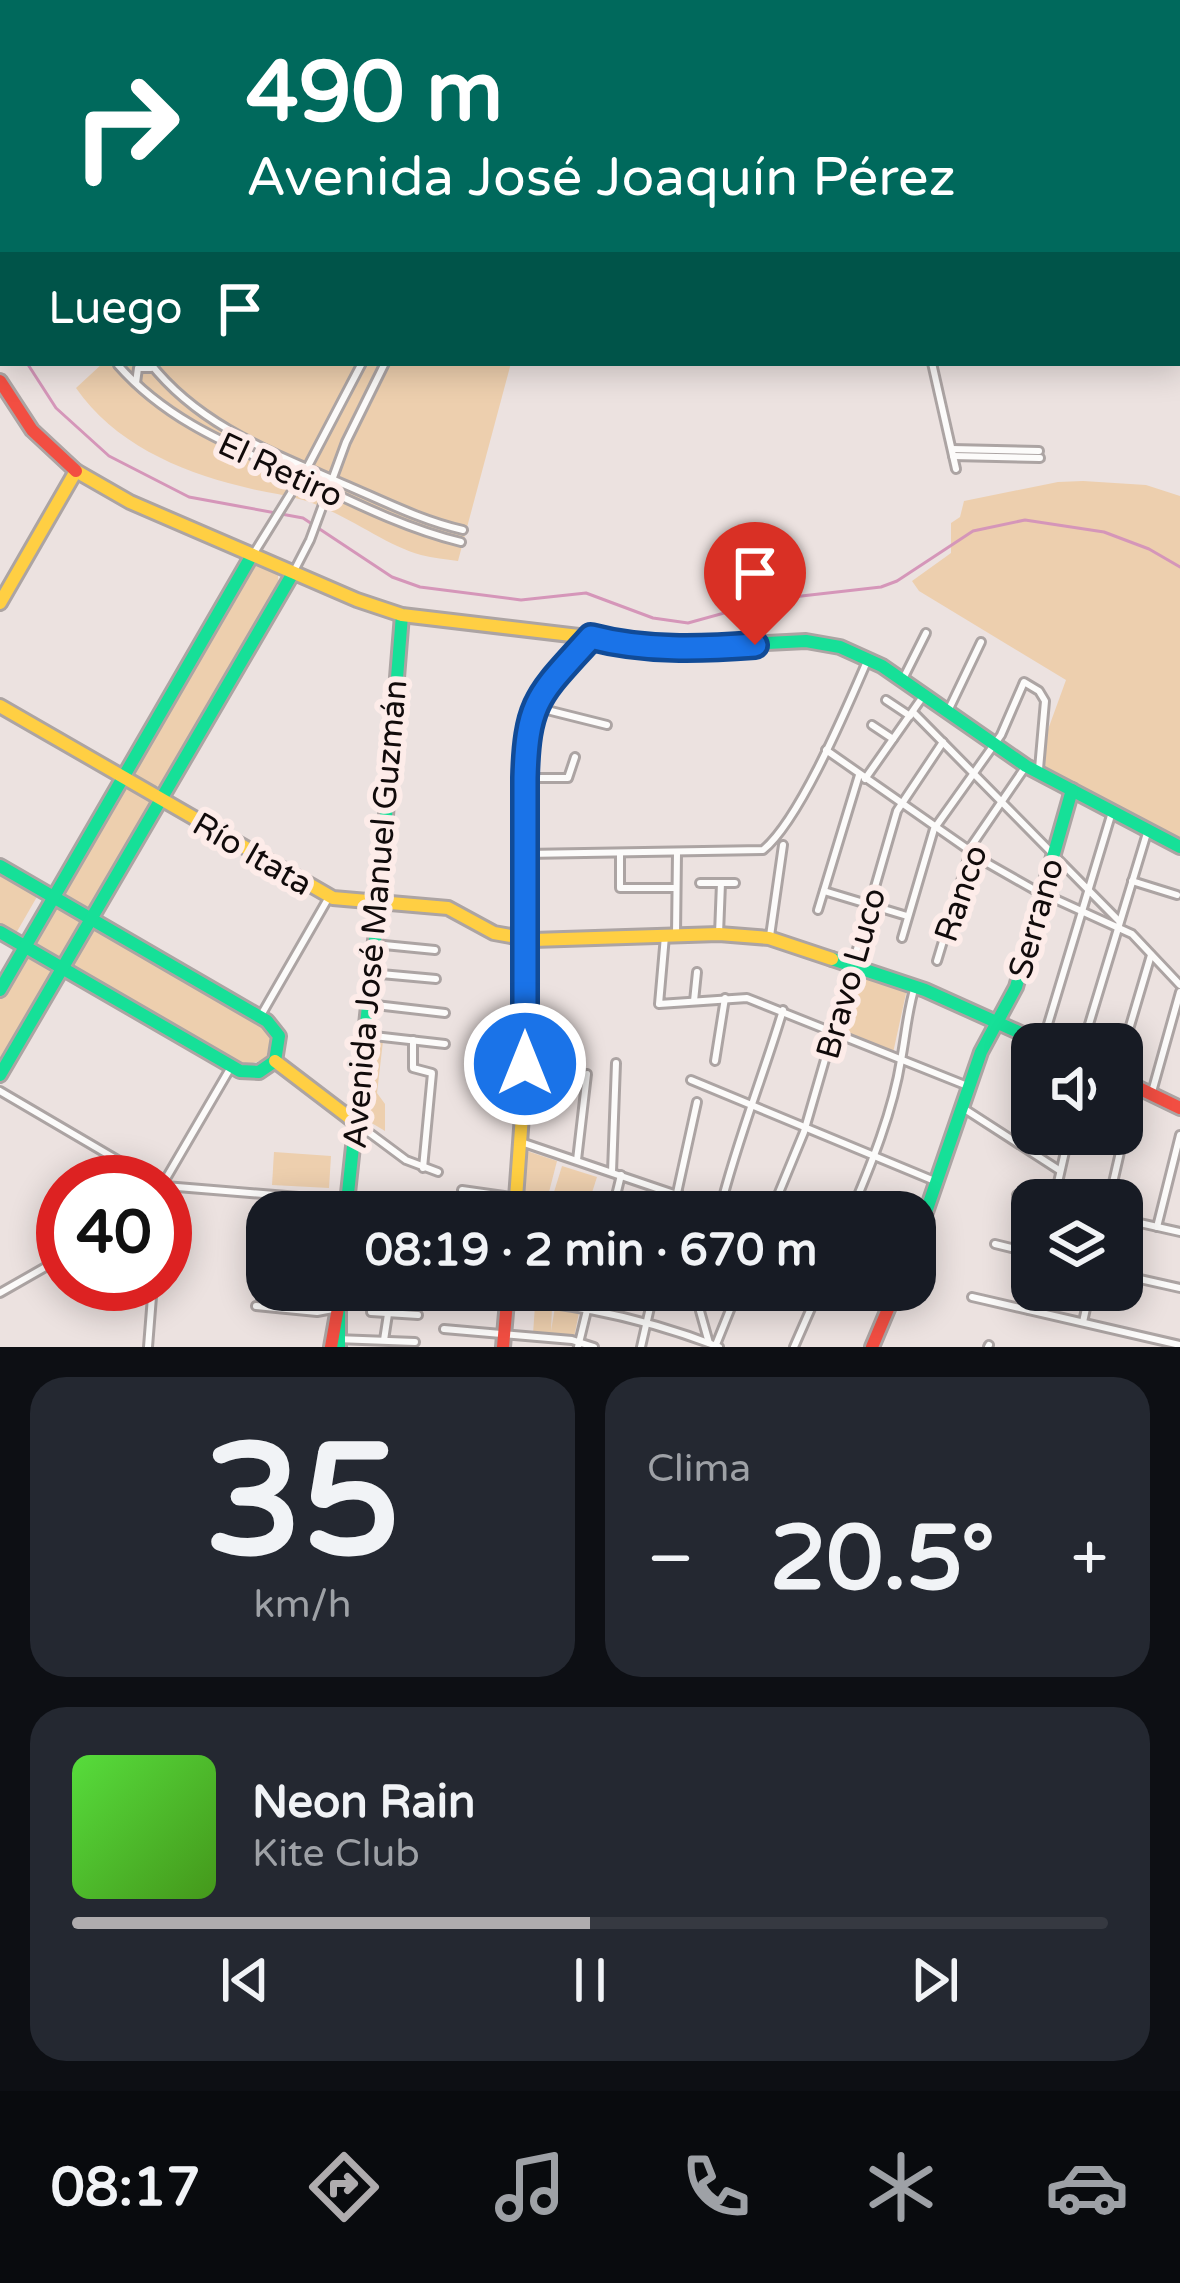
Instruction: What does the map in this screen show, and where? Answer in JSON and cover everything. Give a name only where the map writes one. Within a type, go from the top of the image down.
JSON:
[{"type":"street","name":"El Retiro","points":[[119,366],[137,386],[191,426],[328,491],[461,542]]},
{"type":"street","points":[[137,386],[138,368],[152,366]]},
{"type":"street","name":"El Retiro","points":[[152,366],[214,423],[332,479],[463,530]]},
{"type":"street","points":[[0,990],[307,468],[360,366]]},
{"type":"street","points":[[0,1076],[293,573],[384,366]]},
{"type":"street","points":[[933,366],[956,469]]},
{"type":"street","points":[[0,381],[32,430],[97,485],[293,573],[403,615],[696,649],[806,641],[840,647],[868,658],[1033,770],[1180,847]]},
{"type":"street","points":[[952,453],[1036,455]]},
{"type":"street","points":[[0,603],[76,471]]},
{"type":"street","points":[[65,490],[97,485]]},
{"type":"street","points":[[445,538],[449,527]]},
{"type":"street","name":"Avenida José Manuel Guzmán","points":[[348,1191],[379,903],[403,615]]},
{"type":"street","points":[[902,680],[926,633]]},
{"type":"street","points":[[517,1191],[526,734],[533,707],[591,637]]},
{"type":"street","points":[[947,712],[981,642]]},
{"type":"street","points":[[525,854],[757,852],[767,848],[826,750],[868,658]]},
{"type":"street","points":[[902,938],[934,829],[994,745],[1024,682],[1045,701],[1033,770]]},
{"type":"street","points":[[818,910],[862,777],[924,695]]},
{"type":"street","points":[[886,700],[944,742],[1180,988],[1152,1094]]},
{"type":"street","name":"Río Itata","points":[[0,706],[329,897],[454,910],[494,933],[525,939]]},
{"type":"street","points":[[533,707],[607,724]]},
{"type":"street","points":[[872,725],[893,739]]},
{"type":"street","name":"Bravo Luco","points":[[780,1191],[806,1126],[900,804],[944,742]]},
{"type":"street","points":[[826,750],[969,852],[1042,894],[1118,924]]},
{"type":"street","points":[[525,778],[568,778],[575,758]]},
{"type":"street","name":"Ranco","points":[[937,961],[969,852],[1001,801],[1033,770]]},
{"type":"street","name":"Serrano","points":[[935,1191],[981,1052],[1016,987],[1072,790]]},
{"type":"street","points":[[1049,1023],[1112,812]]},
{"type":"street","points":[[1089,1023],[1148,832]]},
{"type":"street","points":[[770,938],[783,845]]},
{"type":"street","points":[[620,853],[620,889],[676,888]]},
{"type":"street","points":[[677,853],[659,1004],[747,998],[970,1087]]},
{"type":"street","points":[[0,866],[272,1025],[280,1049],[275,1061],[253,1073],[231,1067],[0,932]]},
{"type":"street","points":[[1132,881],[1177,896]]},
{"type":"street","points":[[700,883],[735,883]]},
{"type":"street","points":[[719,934],[721,883]]},
{"type":"street","points":[[824,891],[908,916]]},
{"type":"street","points":[[260,1017],[329,897]]},
{"type":"street","points":[[525,939],[719,934],[770,938],[915,986],[1011,1028]]},
{"type":"street","points":[[374,944],[436,950]]},
{"type":"street","points":[[1131,1023],[1151,955]]},
{"type":"street","points":[[694,1001],[697,972]]},
{"type":"street","points":[[370,973],[436,980]]},
{"type":"street","points":[[860,1191],[902,1059],[902,1034],[915,986]]},
{"type":"street","points":[[715,1061],[724,998]]},
{"type":"street","points":[[367,1004],[445,1013]]},
{"type":"street","points":[[726,1191],[739,1135],[754,1104],[783,1010]]},
{"type":"street","points":[[364,1035],[445,1044]]},
{"type":"street","points":[[413,1040],[413,1068],[432,1073],[423,1168]]},
{"type":"street","points":[[275,1061],[398,1155],[438,1172]]},
{"type":"street","points":[[615,1191],[616,1063]]},
{"type":"street","points":[[178,1155],[231,1067]]},
{"type":"street","points":[[577,1161],[587,1074]]},
{"type":"street","points":[[692,1080],[938,1183]]},
{"type":"street","points":[[1143,1090],[1180,1108]]},
{"type":"street","points":[[0,1091],[111,1155]]},
{"type":"street","points":[[678,1191],[698,1102]]},
{"type":"street","points":[[963,1108],[1059,1170]]},
{"type":"street","points":[[1157,1227],[1180,1135]]},
{"type":"street","points":[[521,1142],[671,1191]]},
{"type":"street","points":[[1058,1179],[1063,1155]]},
{"type":"street","points":[[192,1188],[246,1195]]},
{"type":"street","points":[[462,1190],[471,1191]]},
{"type":"street","points":[[1143,1224],[1180,1232]]},
{"type":"street","points":[[995,1244],[1011,1248]]},
{"type":"street","points":[[0,1294],[36,1273]]},
{"type":"street","points":[[1143,1279],[1180,1288]]},
{"type":"street","points":[[972,1297],[1011,1306]]},
{"type":"street","points":[[148,1347],[151,1311]]},
{"type":"street","points":[[338,1311],[335,1343],[415,1342]]},
{"type":"street","points":[[578,1345],[586,1311]]},
{"type":"street","points":[[602,1311],[647,1320],[715,1346]]},
{"type":"street","points":[[641,1347],[649,1311]]},
{"type":"street","points":[[700,1311],[715,1346]]},
{"type":"street","points":[[715,1346],[729,1311]]},
{"type":"street","points":[[794,1347],[810,1311]]},
{"type":"street","points":[[872,1347],[887,1311]]},
{"type":"street","points":[[1034,1311],[1180,1345]]},
{"type":"street","points":[[1083,1322],[1085,1311]]},
{"type":"street","points":[[371,1312],[418,1315]]},
{"type":"street","points":[[382,1343],[388,1313]]},
{"type":"street","points":[[444,1329],[504,1340],[594,1347]]},
{"type":"shaded area","points":[[100,366],[510,366],[458,561],[407,550],[318,505],[217,480],[171,463],[109,424],[76,388]]},
{"type":"shaded area","points":[[1083,481],[1146,485],[1180,496],[1180,840],[1165,837],[1045,768],[1046,735],[1066,680],[919,591],[912,581],[951,553],[951,523],[960,517],[964,501]]},
{"type":"shaded area","points":[[256,565],[278,575],[279,589],[166,784],[152,787],[136,777],[134,768]]},
{"type":"shaded area","points":[[131,788],[148,799],[151,810],[93,908],[87,910],[61,891],[119,792]]},
{"type":"shaded area","points":[[0,872],[38,895],[15,935],[0,926]]},
{"type":"shaded area","points":[[53,906],[84,919],[64,958],[58,959],[33,944]]},
{"type":"shaded area","points":[[92,925],[262,1023],[271,1036],[266,1059],[243,1066],[68,966]]},
{"type":"shaded area","points":[[29,954],[55,974],[0,1067],[0,996]]},
{"type":"shaded area","points":[[856,971],[907,989],[893,1053],[837,1029]]},
{"type":"shaded area","points":[[374,1039],[383,1041],[377,1093],[385,1104],[385,1131],[365,1119]]},
{"type":"shaded area","points":[[524,1150],[557,1161],[549,1191],[520,1191]]},
{"type":"shaded area","points":[[274,1152],[331,1156],[329,1188],[272,1185]]},
{"type":"shaded area","points":[[562,1166],[597,1177],[593,1191],[554,1191]]},
{"type":"shaded area","points":[[535,1311],[552,1311],[551,1331],[554,1311],[579,1312],[574,1338],[533,1334]]},
{"type":"waterway","points":[[29,366],[56,408],[109,456],[189,497],[303,518],[392,577],[420,587],[521,600],[586,593],[653,618],[688,623],[775,599],[881,587],[973,531],[1025,520],[1104,532],[1180,567]]},
{"type":"traffic: fast","points":[[0,990],[252,555]]},
{"type":"traffic: fast","points":[[0,1075],[293,573]]},
{"type":"traffic: fast","points":[[348,1191],[379,903],[402,615]]},
{"type":"traffic: fast","points":[[747,644],[806,641],[840,647],[882,666],[1026,766],[1180,847]]},
{"type":"traffic: fast","points":[[933,1191],[981,1052],[1016,987],[1072,790]]},
{"type":"traffic: fast","points":[[0,866],[267,1021],[279,1036],[275,1061]]},
{"type":"traffic: fast","points":[[0,932],[240,1071],[259,1072],[275,1061]]},
{"type":"traffic: fast","points":[[832,959],[925,990],[1011,1029]]},
{"type":"traffic: fast","points":[[339,1311],[339,1347]]},
{"type":"traffic: slow","points":[[0,603],[76,471],[130,502],[402,615],[680,648],[747,644]]},
{"type":"traffic: slow","points":[[517,1191],[525,1074],[526,734],[535,704],[591,637]]},
{"type":"traffic: slow","points":[[0,706],[333,898],[448,908],[494,933],[533,940],[719,934],[769,938],[832,959]]},
{"type":"traffic: slow","points":[[275,1061],[355,1122]]},
{"type":"traffic: jam","points":[[0,381],[32,430],[76,471]]},
{"type":"traffic: jam","points":[[1143,1090],[1180,1108]]},
{"type":"traffic: jam","points":[[331,1347],[337,1311]]},
{"type":"traffic: jam","points":[[503,1347],[506,1311]]},
{"type":"traffic: jam","points":[[872,1347],[887,1311]]},
{"type":"route","points":[[525,1064],[525,778],[526,734],[533,707],[591,637],[696,649],[755,645]]}]
